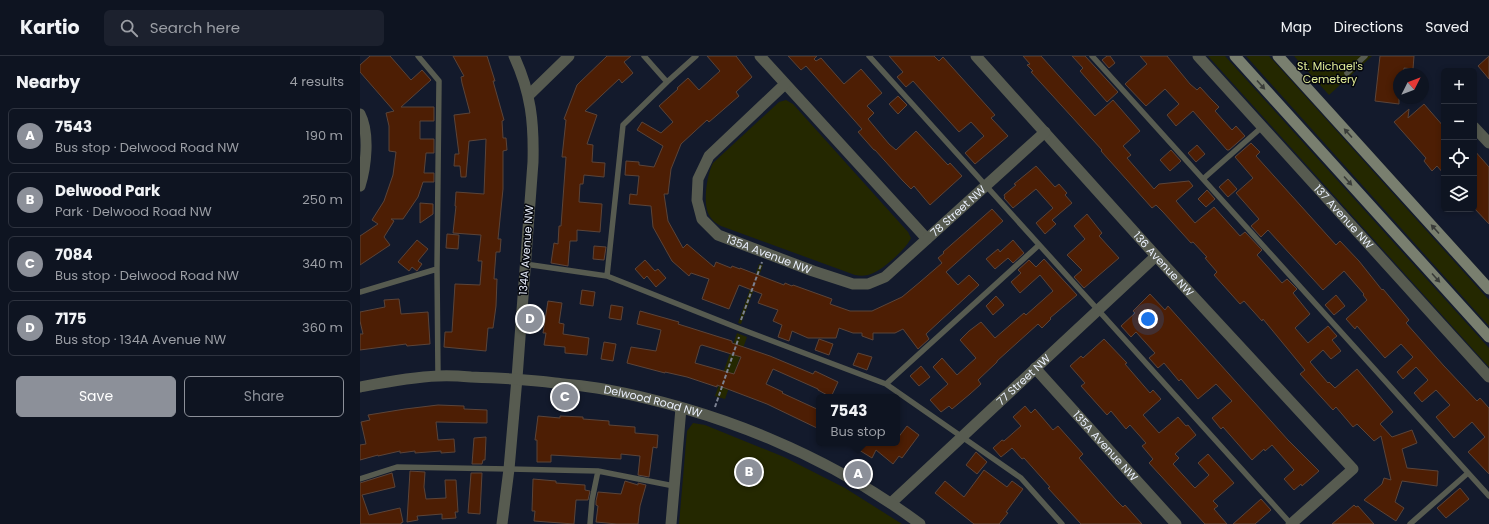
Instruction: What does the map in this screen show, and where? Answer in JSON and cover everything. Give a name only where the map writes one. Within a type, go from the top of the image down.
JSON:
[{"type":"main road","points":[[1235,56],[1489,337]]},
{"type":"main road","points":[[1278,56],[1489,289]]},
{"type":"street","name":"134A Avenue NW","points":[[502,524],[509,469],[517,378],[533,155],[533,125],[529,95],[514,56]]},
{"type":"street","points":[[529,95],[570,56]]},
{"type":"street","points":[[760,56],[927,239]]},
{"type":"street","name":"136 Avenue NW","points":[[976,56],[1156,256],[1353,469],[1291,524]]},
{"type":"street","name":"137 Avenue NW","points":[[1198,56],[1489,377]]},
{"type":"street","name":"135A Avenue NW","points":[[785,84],[709,156],[698,179],[697,200],[702,219],[718,235],[813,271],[853,284],[868,284]]},
{"type":"street","points":[[360,114],[365,132],[364,168],[360,186]]},
{"type":"street","points":[[1477,130],[1489,144]]},
{"type":"street","name":"78 Street NW","points":[[868,284],[884,277],[1044,132]]},
{"type":"street","name":"77 Street NW","points":[[891,503],[1034,368],[1156,256]]},
{"type":"street","name":"135A Avenue NW","points":[[1034,368],[1176,524]]},
{"type":"street","name":"Delwood Road NW","points":[[360,387],[392,381],[438,376],[517,378],[602,389],[681,408],[738,427],[792,449],[842,474],[891,503],[920,524]]},
{"type":"street","points":[[671,524],[681,408]]},
{"type":"lane","points":[[418,56],[439,81],[437,269],[438,376]]},
{"type":"lane","points":[[644,56],[667,82]]},
{"type":"lane","points":[[607,276],[623,125],[696,56]]},
{"type":"lane","points":[[869,56],[1291,524]]},
{"type":"lane","points":[[1092,56],[1489,496]]},
{"type":"lane","points":[[1346,73],[1365,56]]},
{"type":"lane","points":[[1203,180],[1262,126]]},
{"type":"lane","points":[[886,384],[1039,245]]},
{"type":"lane","points":[[525,264],[607,276],[738,328],[886,384],[1021,478],[1062,524]]},
{"type":"lane","points":[[360,292],[437,269]]},
{"type":"lane","points":[[360,479],[397,467],[509,469],[598,471],[674,486]]},
{"type":"lane","points":[[590,524],[592,500],[598,471]]},
{"type":"lane","points":[[1410,524],[1468,473]]},
{"type":"green space","points":[[1208,56],[1225,56],[1489,348],[1489,367]]},
{"type":"green space","points":[[1246,56],[1269,56],[1489,300],[1489,326]]},
{"type":"green space","name":"St. Michael's Cemetery","points":[[1294,56],[1372,56],[1329,95]]},
{"type":"green space","points":[[786,100],[793,104],[908,232],[911,238],[904,248],[888,264],[876,272],[869,275],[855,275],[721,226],[710,217],[706,202],[706,188],[713,163],[779,102]]},
{"type":"green space","points":[[759,264],[763,265],[741,324],[738,323]]},
{"type":"green space","points":[[737,333],[747,337],[725,399],[715,396]]},
{"type":"green space","points":[[693,423],[705,425],[784,457],[845,488],[902,524],[679,524],[687,431]]},
{"type":"building","points":[[370,56],[390,56],[411,80],[422,70],[431,80],[401,107],[434,107],[434,121],[420,121],[420,139],[434,139],[434,153],[426,153],[424,173],[434,173],[434,182],[423,182],[418,197],[403,219],[391,219],[394,221],[384,237],[390,245],[360,265],[360,236],[378,224],[372,220],[384,201],[393,175],[396,152],[389,151],[389,126],[386,113],[394,111],[360,72],[360,65]]},
{"type":"building","points":[[453,56],[487,56],[495,81],[493,81],[504,120],[502,121],[503,138],[506,138],[507,150],[503,151],[503,189],[498,239],[501,239],[500,252],[496,252],[494,279],[497,279],[496,306],[493,328],[488,328],[486,351],[444,347],[445,332],[452,332],[455,284],[480,285],[482,261],[478,261],[481,235],[453,233],[456,192],[484,194],[486,139],[469,141],[466,177],[461,177],[460,166],[454,166],[455,154],[459,154],[454,115],[470,113],[461,77],[464,76]]},
{"type":"building","points":[[607,56],[631,56],[624,62],[633,73],[622,83],[619,79],[585,111],[597,115],[587,144],[593,145],[592,162],[605,163],[604,177],[584,175],[583,184],[580,184],[579,202],[602,204],[600,232],[577,230],[577,241],[570,241],[568,266],[551,263],[554,243],[558,244],[559,226],[561,226],[566,157],[562,157],[566,120],[564,119],[577,85]]},
{"type":"building","points":[[707,56],[736,56],[752,77],[736,92],[739,96],[709,122],[707,120],[681,144],[671,169],[668,194],[664,194],[668,221],[683,248],[687,244],[714,267],[716,262],[731,268],[732,266],[740,268],[784,285],[785,283],[792,286],[793,285],[832,299],[830,304],[850,311],[872,311],[902,297],[920,282],[942,263],[938,258],[944,253],[943,252],[992,209],[1003,221],[946,272],[958,285],[969,275],[979,285],[926,334],[929,339],[918,349],[903,329],[895,333],[873,333],[873,340],[862,336],[862,333],[853,333],[839,328],[836,338],[808,338],[792,331],[789,341],[778,337],[782,325],[773,321],[778,310],[758,303],[762,294],[739,285],[729,309],[702,299],[709,279],[691,273],[689,276],[672,261],[653,227],[651,206],[629,204],[630,194],[637,195],[639,176],[625,175],[626,161],[639,162],[639,165],[654,167],[663,146],[637,130],[642,122],[661,133],[673,122],[659,106],[688,78],[699,90],[720,71]]},
{"type":"building","points":[[788,56],[817,56],[814,59],[816,61],[821,58],[844,84],[861,69],[882,93],[867,106],[874,113],[868,119],[889,144],[896,150],[916,131],[948,165],[950,163],[962,176],[930,205],[914,186],[911,189],[874,150],[858,132],[862,129],[806,66],[801,70]]},
{"type":"building","points":[[889,56],[934,56],[939,61],[943,57],[995,115],[991,118],[1008,136],[975,164],[965,153],[984,136],[971,122],[959,132],[913,81],[906,87],[897,77],[903,72]]},
{"type":"building","points":[[1023,56],[1041,56],[1095,116],[1113,100],[1140,131],[1123,146],[1131,155],[1127,158],[1154,189],[1159,184],[1189,181],[1193,186],[1176,201],[1195,223],[1214,207],[1240,236],[1245,232],[1262,250],[1257,255],[1282,283],[1287,279],[1297,289],[1293,293],[1310,314],[1295,328],[1308,343],[1328,326],[1337,336],[1332,340],[1341,351],[1331,359],[1323,350],[1310,362],[1328,383],[1329,382],[1335,388],[1357,369],[1393,412],[1380,424],[1392,437],[1412,430],[1417,443],[1402,449],[1407,468],[1438,471],[1437,486],[1402,481],[1395,502],[1404,508],[1396,521],[1364,500],[1382,484],[1384,478],[1391,480],[1381,436],[1374,441],[1357,424],[1353,427],[1336,407],[1333,410],[1300,374],[1305,370],[1263,319],[1262,321],[1244,301],[1240,304],[1214,275],[1217,272],[1205,258],[1207,257],[1193,242],[1191,243],[1156,205],[1152,208],[1031,72],[1033,71],[1027,65],[1030,64]]},
{"type":"building","points":[[1072,56],[1085,56],[1118,92],[1107,102],[1080,71],[1083,68]]},
{"type":"building","points":[[1107,56],[1110,56],[1115,63],[1109,68],[1102,60]]},
{"type":"building","points":[[1140,56],[1167,56],[1190,84],[1197,90],[1200,87],[1219,107],[1215,111],[1232,130],[1236,126],[1245,136],[1229,150],[1227,150],[1193,111],[1176,126],[1167,115],[1179,104],[1165,89],[1146,106],[1125,84],[1147,64]]},
{"type":"building","points":[[1380,56],[1414,56],[1413,68],[1393,68],[1393,103],[1375,101]]},
{"type":"building","points":[[1489,56],[1489,79],[1478,66]]},
{"type":"building","points":[[898,96],[907,105],[898,114],[889,104]]},
{"type":"building","points":[[1424,104],[1441,124],[1441,171],[1437,166],[1432,171],[1424,161],[1426,158],[1394,122],[1409,109],[1408,118]]},
{"type":"building","points":[[1251,143],[1260,152],[1256,156],[1336,245],[1340,241],[1359,261],[1382,290],[1383,289],[1409,320],[1406,323],[1444,366],[1477,401],[1480,398],[1489,408],[1489,474],[1468,452],[1485,437],[1472,422],[1454,438],[1436,417],[1450,405],[1436,390],[1422,402],[1414,393],[1428,380],[1416,367],[1403,379],[1397,372],[1413,357],[1401,344],[1385,358],[1357,326],[1355,329],[1346,319],[1367,300],[1363,295],[1364,294],[1344,271],[1323,290],[1268,230],[1261,237],[1251,226],[1259,219],[1236,193],[1253,178],[1235,157]]},
{"type":"building","points":[[1197,145],[1205,154],[1196,162],[1188,153]]},
{"type":"building","points":[[1171,150],[1181,161],[1170,171],[1160,160]]},
{"type":"building","points":[[1477,153],[1489,167],[1489,224],[1477,211]]},
{"type":"building","points":[[1036,166],[1055,187],[1059,184],[1067,193],[1065,195],[1072,203],[1052,220],[1056,224],[1045,234],[1036,223],[1053,208],[1036,189],[1013,208],[1004,198],[1004,195],[1016,185],[1014,184]]},
{"type":"building","points":[[1228,179],[1237,189],[1228,197],[1219,187]]},
{"type":"building","points":[[1207,190],[1215,199],[1206,207],[1198,199]]},
{"type":"building","points":[[420,203],[433,204],[433,214],[420,223]]},
{"type":"building","points":[[1087,214],[1102,233],[1099,236],[1119,258],[1084,288],[1074,277],[1082,270],[1067,255],[1085,239],[1074,226]]},
{"type":"building","points":[[447,234],[459,235],[458,249],[446,248]]},
{"type":"building","points":[[417,240],[428,249],[418,261],[422,264],[417,271],[412,267],[409,271],[398,262]]},
{"type":"building","points":[[1013,240],[1024,253],[1013,263],[1008,258],[995,269],[986,259],[998,249],[1000,252]]},
{"type":"building","points":[[594,246],[606,247],[604,260],[593,259]]},
{"type":"building","points":[[1044,259],[1077,295],[1050,318],[1051,319],[1042,328],[1038,324],[997,361],[978,380],[981,384],[970,394],[952,409],[949,406],[941,412],[930,400],[948,384],[933,367],[942,358],[957,375],[976,358],[960,340],[969,331],[981,322],[995,338],[1024,313],[1026,315],[1053,291],[1040,275],[1020,293],[1011,282],[1021,273],[1018,270],[1029,260],[1036,267]]},
{"type":"building","points":[[645,260],[655,271],[658,269],[666,278],[656,287],[647,276],[644,279],[635,269]]},
{"type":"building","points":[[582,290],[595,292],[593,306],[580,304]]},
{"type":"building","points":[[1150,294],[1165,310],[1168,306],[1288,440],[1319,471],[1302,486],[1301,484],[1294,490],[1284,479],[1294,470],[1272,445],[1265,451],[1264,449],[1252,460],[1223,427],[1221,429],[1212,418],[1232,401],[1216,384],[1198,399],[1181,379],[1179,381],[1164,363],[1158,368],[1149,358],[1155,353],[1136,332],[1131,337],[1121,326],[1135,313],[1133,311]]},
{"type":"building","points":[[1336,295],[1345,306],[1334,315],[1325,305]]},
{"type":"building","points":[[996,296],[1004,305],[993,315],[986,306]]},
{"type":"building","points":[[399,299],[401,314],[428,312],[430,344],[407,346],[406,344],[360,350],[360,334],[363,334],[360,321],[360,312],[385,307],[384,300]]},
{"type":"building","points":[[548,301],[562,303],[559,323],[564,324],[563,334],[589,338],[587,355],[565,353],[565,347],[544,345],[546,333],[543,333]]},
{"type":"building","points":[[611,305],[623,307],[621,320],[609,318]]},
{"type":"building","points":[[640,311],[679,322],[678,324],[732,341],[732,343],[770,356],[813,374],[815,371],[838,382],[832,394],[825,394],[818,389],[773,369],[766,384],[816,409],[816,428],[767,404],[717,385],[717,387],[687,377],[627,363],[631,347],[656,351],[661,330],[637,324]],"holes":[[[702,345],[741,357],[734,374],[695,363],[700,346]]]},
{"type":"building","points":[[819,339],[833,344],[829,355],[815,350]]},
{"type":"building","points":[[1104,339],[1127,363],[1125,364],[1150,393],[1153,390],[1161,399],[1143,415],[1159,433],[1178,417],[1186,426],[1188,425],[1196,435],[1175,454],[1179,458],[1173,464],[1195,488],[1209,475],[1198,463],[1208,454],[1234,483],[1213,501],[1218,506],[1214,509],[1227,524],[1205,524],[1149,463],[1153,459],[1142,446],[1146,443],[1130,425],[1126,429],[1111,411],[1107,415],[1081,386],[1085,383],[1070,366],[1081,356],[1083,358]]},
{"type":"building","points":[[604,342],[616,344],[613,361],[601,359]]},
{"type":"building","points":[[858,353],[872,357],[867,370],[853,365]]},
{"type":"building","points":[[921,366],[930,377],[919,386],[910,376]]},
{"type":"building","points":[[438,405],[464,406],[464,409],[487,410],[487,423],[436,422],[438,440],[454,439],[455,452],[441,453],[441,451],[415,453],[415,451],[400,453],[400,451],[360,460],[360,445],[366,444],[361,422],[370,420],[368,415]]},
{"type":"building","points":[[1025,406],[1031,413],[1035,409],[1053,430],[1058,426],[1083,454],[1079,458],[1116,500],[1123,507],[1125,505],[1142,524],[1081,524],[1048,488],[1050,487],[1024,458],[1022,459],[1012,448],[1001,457],[993,448],[1002,440],[1004,441],[1021,426],[1013,417]]},
{"type":"building","points":[[538,416],[560,418],[560,416],[583,417],[583,419],[609,421],[609,425],[635,427],[635,433],[658,435],[657,448],[653,447],[649,477],[638,475],[640,456],[621,454],[621,459],[551,455],[551,462],[537,462],[537,440],[535,440]]},
{"type":"building","points":[[907,426],[919,435],[902,458],[899,456],[893,464],[876,450],[872,458],[859,450],[861,446],[900,446],[900,435]]},
{"type":"building","points":[[486,437],[485,460],[483,460],[482,464],[472,464],[474,438]]},
{"type":"building","points":[[976,452],[987,462],[977,474],[966,465]]},
{"type":"building","points":[[984,470],[1007,487],[1012,481],[1023,489],[1006,512],[1008,513],[999,524],[974,524],[935,493],[945,481],[964,497]]},
{"type":"building","points":[[410,471],[425,472],[424,487],[426,499],[446,498],[445,480],[456,480],[458,512],[455,512],[456,518],[442,519],[442,514],[417,516],[418,520],[407,522]]},
{"type":"building","points":[[392,473],[395,487],[362,495],[369,515],[400,508],[403,522],[401,524],[360,524],[360,483]]},
{"type":"building","points":[[471,473],[482,473],[480,514],[468,513]]},
{"type":"building","points":[[533,479],[556,481],[556,483],[585,485],[585,490],[590,491],[588,500],[576,500],[574,524],[534,521],[535,511],[532,511]]},
{"type":"building","points":[[625,481],[638,485],[638,483],[646,485],[640,506],[638,524],[596,522],[598,506],[596,505],[596,501],[598,492],[621,494]]},
{"type":"building","points":[[1460,488],[1469,499],[1446,518],[1437,508]]},
{"type":"building","points":[[1261,499],[1271,510],[1255,524],[1233,524]]},
{"type":"building","points":[[1354,505],[1356,507],[1358,506],[1374,524],[1332,524]]},
{"type":"place","name":"7175","points":[[530,319]]},
{"type":"place","name":"7084","points":[[565,397]]},
{"type":"place","name":"Delwood Park","points":[[749,472]]},
{"type":"place","name":"7543","points":[[858,474]]}]
